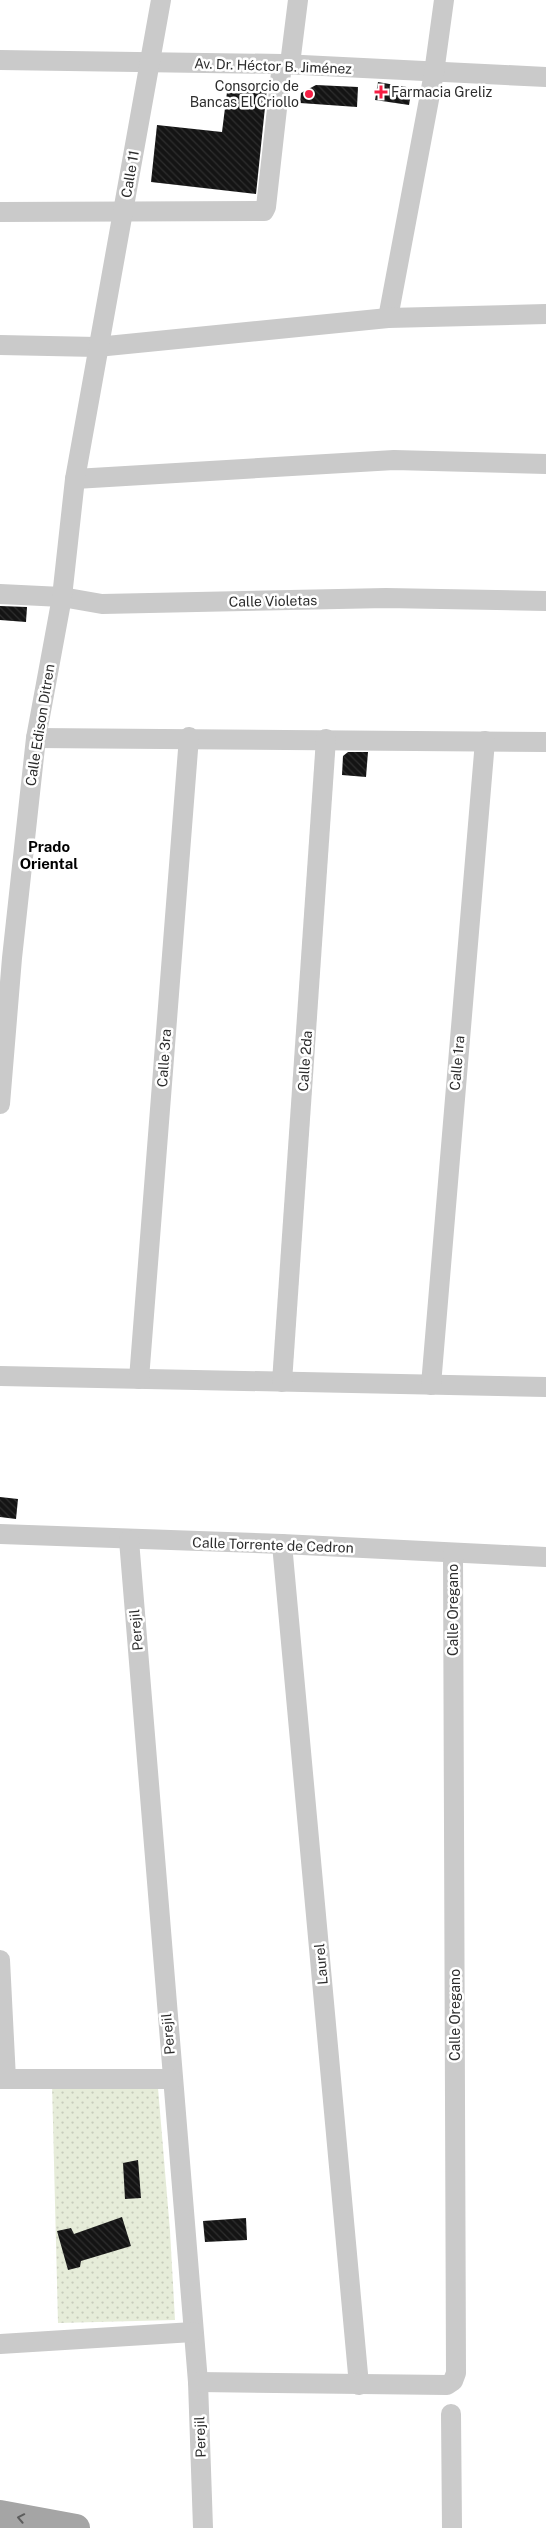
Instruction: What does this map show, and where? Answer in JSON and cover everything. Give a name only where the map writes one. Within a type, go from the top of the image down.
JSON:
[{"type":"main road","points":[[0,2514],[76,2528]]},
{"type":"street","name":"Calle 11","points":[[97,347],[124,212],[161,0]]},
{"type":"street","points":[[0,212],[264,211],[286,64],[298,0]]},
{"type":"street","points":[[388,318],[434,73],[444,0]]},
{"type":"street","name":"Av. Dr. Héctor B. Jiménez","points":[[0,60],[286,64],[434,73],[546,77]]},
{"type":"street","points":[[0,345],[97,347],[388,318],[546,314]]},
{"type":"street","name":"Calle Edison Ditren","points":[[0,1104],[6,958],[36,738],[62,597],[75,478],[97,347]]},
{"type":"street","points":[[75,478],[394,460],[546,464]]},
{"type":"street","name":"Calle Violetas","points":[[0,594],[62,597],[102,604],[386,598],[546,601]]},
{"type":"street","points":[[36,738],[189,737],[546,742]]},
{"type":"street","name":"Calle 3ra","points":[[139,1379],[189,737]]},
{"type":"street","name":"Calle 2da","points":[[282,1382],[326,740]]},
{"type":"street","name":"Calle 1ra","points":[[431,1385],[484,741]]},
{"type":"street","points":[[0,1376],[546,1387]]},
{"type":"street","name":"Calle Torrente de Cedron","points":[[0,1534],[282,1544],[453,1554],[546,1557]]},
{"type":"street","name":"Perejil","points":[[128,1540],[198,2382],[203,2528]]},
{"type":"street","name":"Laurel","points":[[282,1544],[359,2385]]},
{"type":"street","name":"Calle Oregano","points":[[359,2385],[447,2385],[453,2381],[456,2373],[453,1554]]},
{"type":"street","points":[[0,1960],[3,2078],[172,2079]]},
{"type":"street","points":[[0,2344],[193,2332]]},
{"type":"street","points":[[198,2382],[359,2385]]},
{"type":"street","points":[[451,2414],[452,2528]]},
{"type":"green space","points":[[52,2083],[158,2088],[170,2231],[175,2320],[58,2323]]},
{"type":"building","points":[[378,82],[412,88],[409,105],[375,100]]},
{"type":"building","points":[[228,84],[267,88],[256,194],[151,182],[157,125],[222,132]]},
{"type":"building","points":[[316,85],[358,87],[357,107],[300,103],[301,93]]},
{"type":"building","points":[[0,606],[27,607],[26,622],[0,620]]},
{"type":"building","points":[[348,752],[368,752],[366,777],[342,775],[343,756]]},
{"type":"building","points":[[0,1497],[18,1499],[16,1519],[0,1517]]},
{"type":"building","points":[[138,2160],[141,2198],[125,2199],[123,2163]]},
{"type":"building","points":[[122,2217],[131,2246],[81,2261],[80,2267],[68,2270],[57,2231],[71,2228],[74,2234]]},
{"type":"building","points":[[246,2218],[247,2240],[205,2242],[203,2221]]},
{"type":"place","name":"Farmacia Greliz","points":[[381,92]]},
{"type":"place","name":"Consorcio de Bancas El Criollo","points":[[309,94]]},
{"type":"district","name":"Prado Oriental","points":[[49,854]]}]
